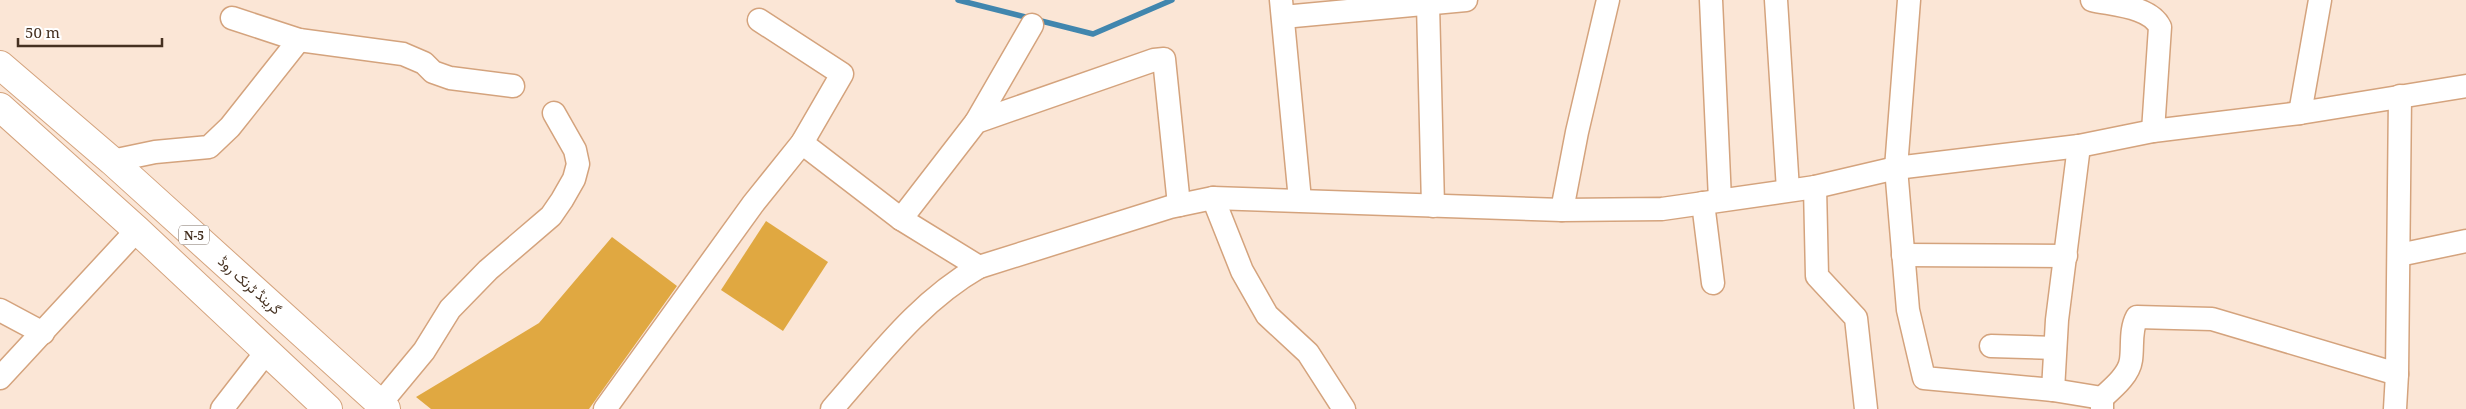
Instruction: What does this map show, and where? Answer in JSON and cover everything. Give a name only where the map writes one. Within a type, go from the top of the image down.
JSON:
[{"type":"highway","name":"گرینڈ ٹرنک روڈ","points":[[0,64],[112,161],[383,407]]},
{"type":"highway","name":"N-5","points":[[0,107],[137,230],[328,409]]},
{"type":"street","points":[[1300,200],[1282,8],[1428,4],[1466,0]]},
{"type":"street","points":[[1562,210],[1577,132],[1608,0]]},
{"type":"street","points":[[1711,0],[1713,283]]},
{"type":"street","points":[[1776,0],[1788,190]]},
{"type":"street","points":[[1909,0],[1896,168],[1908,310],[1924,378],[2052,390],[2102,403],[2131,363],[2134,323],[2137,317],[2212,319],[2398,374]]},
{"type":"street","points":[[2092,0],[2135,5],[2156,19],[2160,27],[2153,131]]},
{"type":"street","points":[[2300,113],[2320,0]]},
{"type":"street","points":[[1428,4],[1433,206]]},
{"type":"street","points":[[232,18],[299,40],[404,54],[424,63],[433,72],[450,78],[513,86]]},
{"type":"street","points":[[605,409],[753,204],[802,143],[842,74],[759,20]]},
{"type":"street","points":[[901,219],[976,122],[1032,25]]},
{"type":"street","points":[[112,161],[155,152],[209,147],[230,127],[299,40]]},
{"type":"street","points":[[976,122],[1154,60],[1164,59],[1179,205]]},
{"type":"street","points":[[832,409],[920,310],[951,283],[979,267],[1044,245],[1179,205],[1213,198],[1562,210],[1662,209],[1815,187],[1896,168],[2079,146],[2153,131],[2300,113],[2466,86]]},
{"type":"street","points":[[2395,409],[2398,374],[2400,96]]},
{"type":"street","points":[[383,407],[424,351],[450,309],[495,264],[551,216],[562,200],[574,179],[578,164],[575,150],[554,113]]},
{"type":"street","points":[[802,143],[901,219],[979,267]]},
{"type":"street","points":[[2052,390],[2055,348],[2079,146]]},
{"type":"street","points":[[1815,187],[1817,276],[1856,318],[1866,409]]},
{"type":"street","points":[[1213,198],[1242,271],[1267,315],[1308,354],[1344,409]]},
{"type":"street","points":[[0,378],[137,230]]},
{"type":"street","points":[[2398,256],[2466,241]]},
{"type":"street","points":[[1903,256],[2066,256]]},
{"type":"street","points":[[0,310],[43,333]]},
{"type":"street","points":[[1991,346],[2055,348]]},
{"type":"street","points":[[222,409],[267,351]]},
{"type":"building","points":[[766,221],[828,262],[783,331],[721,290]]},
{"type":"building","points":[[612,237],[677,286],[589,409],[431,409],[416,397],[539,323]]},
{"type":"waterway","points":[[958,0],[1093,34],[1172,0]]}]
